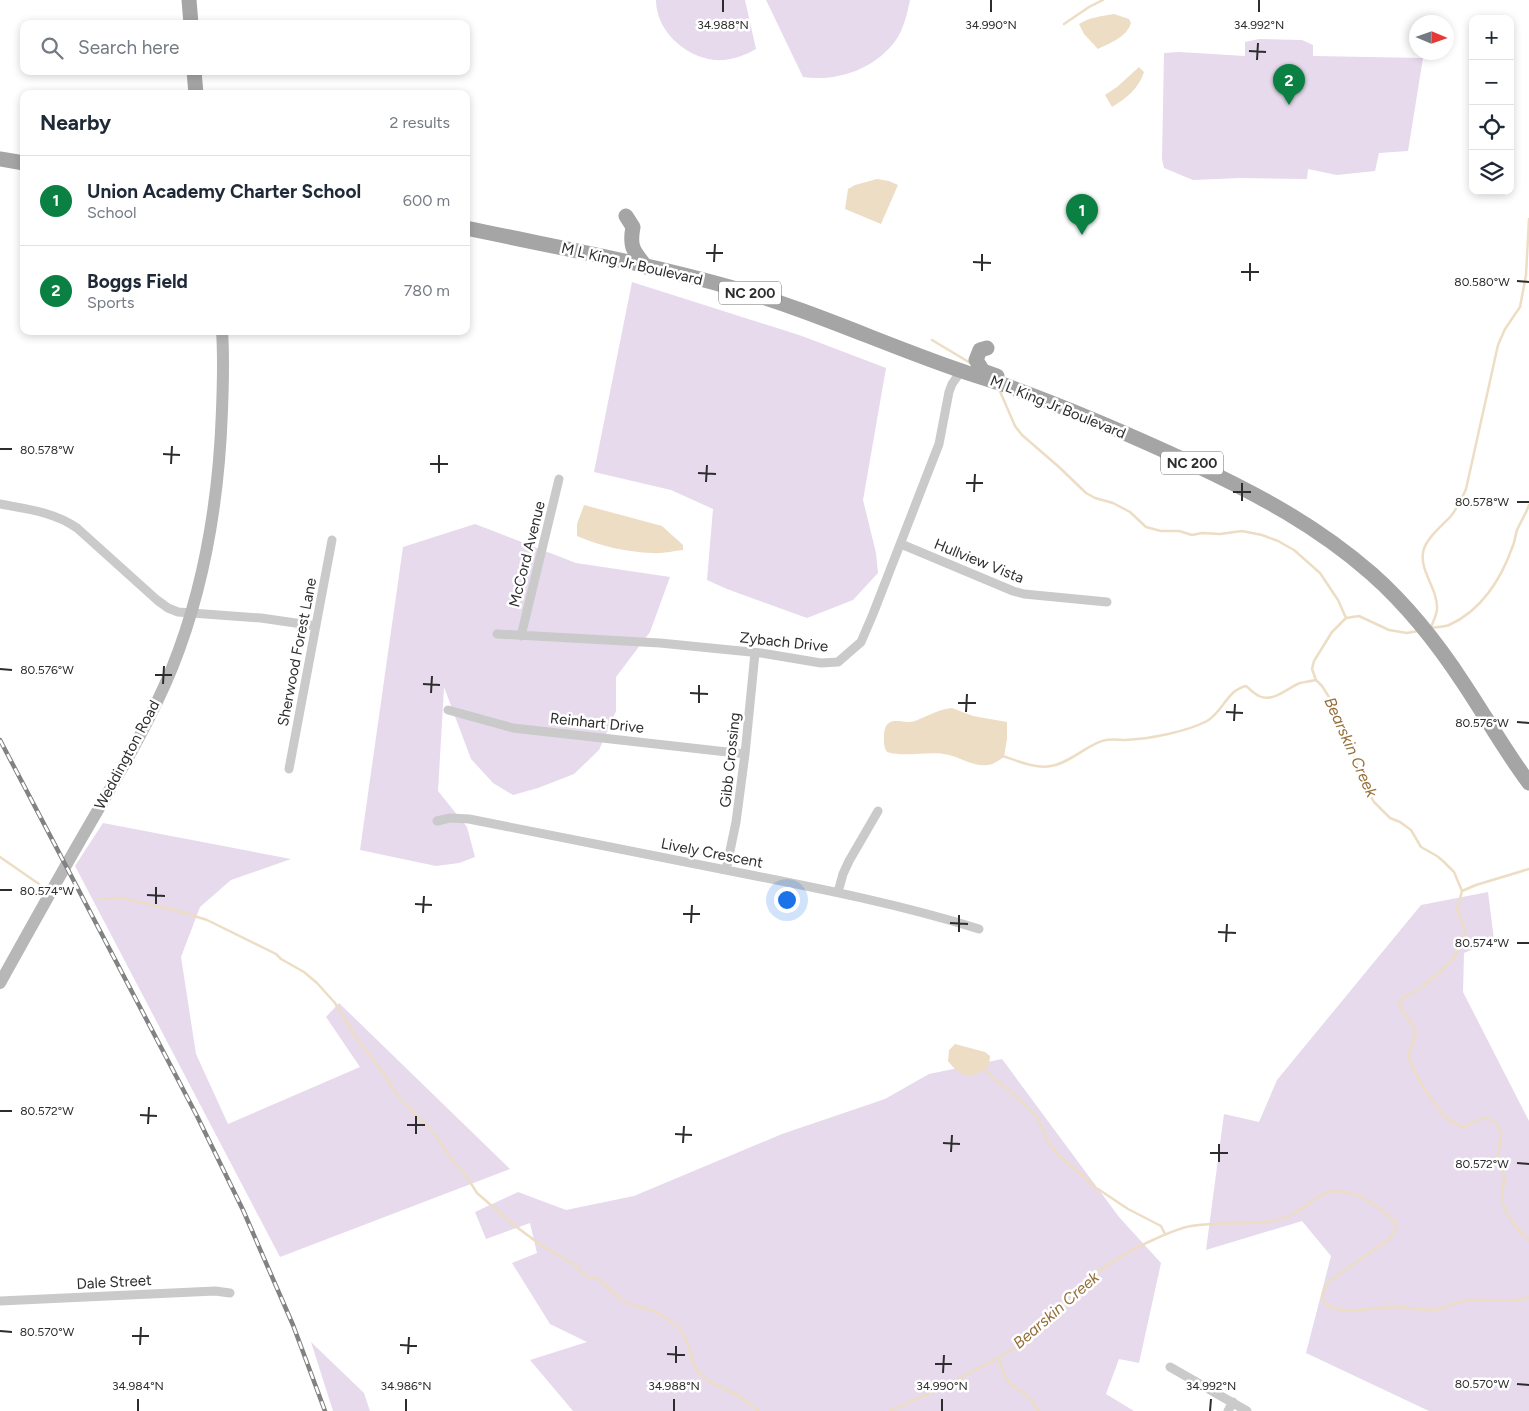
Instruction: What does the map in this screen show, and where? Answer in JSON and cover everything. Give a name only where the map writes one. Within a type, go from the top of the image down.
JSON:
[{"type":"main road","points":[[189,0],[190,20]]},
{"type":"main road","points":[[194,75],[196,90]]},
{"type":"main road","points":[[0,159],[20,162]]},
{"type":"main road","points":[[626,216],[633,227],[632,247],[646,267]]},
{"type":"main road","name":"M L King Jr Boulevard","points":[[470,229],[646,267],[736,289],[807,312],[961,371],[1013,388],[1160,449],[1248,490],[1274,504],[1322,535],[1358,562],[1392,594],[1440,649],[1529,783]]},
{"type":"main road","name":"Weddington Road","points":[[0,983],[127,760],[151,714],[172,668],[192,612],[206,556],[221,451],[224,357],[222,335]]},
{"type":"main road","points":[[987,348],[980,350],[976,360],[983,371],[1132,432],[1160,449]]},
{"type":"street","name":"Zybach Drive","points":[[498,634],[660,643],[754,653],[821,663],[838,662],[861,642],[901,544],[938,444],[949,392],[961,371]]},
{"type":"street","name":"McCord Avenue","points":[[521,636],[559,479]]},
{"type":"street","points":[[0,504],[37,511],[66,520],[82,532],[157,600],[178,612],[261,618],[316,626]]},
{"type":"street","name":"Sherwood Forest Lane","points":[[289,769],[332,540]]},
{"type":"street","name":"Hullview Vista","points":[[901,544],[1012,591],[1024,594],[1107,602]]},
{"type":"street","name":"Gibb Crossing","points":[[726,870],[736,822],[745,754],[754,653]]},
{"type":"street","name":"Reinhart Drive","points":[[448,710],[512,728],[745,754]]},
{"type":"street","points":[[838,892],[848,861],[878,811]]},
{"type":"street","name":"Lively Crescent","points":[[437,821],[450,818],[469,819],[838,892],[979,929]]},
{"type":"street","name":"Dale Street","points":[[0,1301],[215,1291],[230,1293]]},
{"type":"street","points":[[1170,1367],[1248,1411]]},
{"type":"street","points":[[1228,1411],[1233,1402]]},
{"type":"shaded area","points":[[656,0],[745,0],[756,49],[747,54],[726,60],[704,58],[693,54],[674,41],[667,32],[657,11]]},
{"type":"shaded area","points":[[766,0],[910,0],[905,21],[899,35],[878,59],[867,66],[842,75],[816,78],[803,77]]},
{"type":"shaded area","points":[[1114,14],[1129,19],[1131,23],[1129,28],[1118,39],[1098,49],[1084,34],[1079,24],[1092,18]]},
{"type":"shaded area","points":[[1259,39],[1302,40],[1313,45],[1313,56],[1409,58],[1409,60],[1423,60],[1408,151],[1379,153],[1375,171],[1337,175],[1308,169],[1307,179],[1240,178],[1193,180],[1164,168],[1162,159],[1164,53],[1179,52],[1245,56],[1245,42]]},
{"type":"shaded area","points":[[1139,67],[1144,72],[1136,88],[1112,107],[1105,95]]},
{"type":"shaded area","points":[[877,179],[898,185],[881,224],[845,209],[848,189]]},
{"type":"shaded area","points":[[632,282],[802,336],[886,368],[863,500],[876,553],[878,573],[853,600],[807,618],[707,580],[713,509],[671,490],[594,472]]},
{"type":"shaded area","points":[[584,505],[662,526],[683,545],[683,550],[656,553],[623,550],[604,546],[577,536],[577,524]]},
{"type":"shaded area","points":[[475,524],[576,563],[670,577],[650,632],[616,677],[616,711],[599,750],[574,774],[538,788],[513,795],[493,783],[471,759],[444,687],[438,791],[467,827],[475,857],[459,863],[436,866],[360,850],[403,547]]},
{"type":"shaded area","points":[[952,708],[973,716],[1007,722],[1004,757],[991,764],[982,765],[973,764],[954,756],[934,753],[895,754],[887,752],[884,746],[884,734],[888,724],[896,721],[915,721],[938,711]]},
{"type":"shaded area","points":[[103,823],[291,859],[231,880],[200,907],[181,957],[196,1054],[228,1124],[360,1067],[326,1017],[339,1003],[510,1169],[280,1257],[75,866]]},
{"type":"shaded area","points":[[1488,892],[1494,940],[1464,953],[1463,992],[1529,1121],[1529,1411],[1429,1411],[1306,1353],[1331,1256],[1302,1221],[1206,1250],[1224,1114],[1259,1122],[1277,1080],[1421,905]]},
{"type":"shaded area","points":[[955,1044],[985,1052],[990,1056],[989,1065],[972,1076],[967,1076],[958,1071],[948,1061],[949,1050]]},
{"type":"shaded area","points":[[1002,1059],[1119,1217],[1161,1263],[1139,1363],[1119,1359],[1106,1394],[1134,1411],[573,1411],[530,1360],[587,1342],[550,1324],[512,1263],[537,1253],[530,1223],[486,1239],[475,1212],[518,1192],[566,1210],[634,1196],[782,1134],[885,1099],[929,1074]]},
{"type":"shaded area","points":[[311,1342],[364,1393],[370,1411],[333,1411]]},
{"type":"waterway","points":[[1064,24],[1103,0]]},
{"type":"waterway","name":"Bearskin Creek","points":[[1431,627],[1437,609],[1437,602],[1424,567],[1424,548],[1430,538],[1451,516],[1466,489],[1498,345],[1505,329],[1520,307],[1526,275],[1529,219]]},
{"type":"waterway","points":[[932,340],[972,364]]},
{"type":"waterway","points":[[999,389],[1015,426],[1022,435],[1086,493],[1095,498],[1113,503],[1130,512],[1146,527],[1161,531],[1179,531],[1192,535],[1242,531],[1278,541],[1294,550],[1320,573],[1338,600],[1346,618]]},
{"type":"waterway","points":[[1430,628],[1447,626],[1460,619],[1480,603],[1502,571],[1514,544],[1517,530],[1529,505]]},
{"type":"waterway","name":"Bearskin Creek","points":[[1418,631],[1407,633],[1389,630],[1359,616],[1346,618],[1332,632],[1314,661],[1312,669],[1316,680],[1334,705],[1344,726],[1362,781],[1374,802],[1390,818],[1411,830],[1421,847],[1437,856],[1454,872],[1462,891],[1457,910],[1465,933],[1460,948],[1450,963],[1424,986],[1404,997],[1399,1004],[1416,1034],[1409,1053],[1411,1063],[1419,1080],[1436,1106],[1455,1124],[1464,1127],[1480,1119],[1488,1118],[1500,1129],[1498,1157],[1504,1177],[1503,1203],[1510,1219],[1529,1241]]},
{"type":"waterway","points":[[1003,756],[1033,765],[1051,766],[1066,761],[1093,744],[1100,742],[1156,736],[1178,732],[1198,725],[1212,717],[1234,692],[1246,686],[1257,695],[1269,698],[1300,683],[1316,680]]},
{"type":"waterway","points":[[0,857],[39,884]]},
{"type":"waterway","points":[[1462,891],[1529,869]]},
{"type":"waterway","points":[[99,899],[121,898],[175,910],[207,920],[276,954],[281,959],[304,972],[335,1003],[357,1039],[398,1096],[438,1138],[448,1155],[465,1174],[477,1193],[538,1243],[578,1267],[583,1274],[591,1278],[598,1278],[620,1299],[632,1305],[654,1311],[675,1324],[684,1335],[691,1352],[692,1361],[699,1373],[710,1382],[740,1396],[758,1411]]},
{"type":"waterway","points":[[982,1068],[1037,1117],[1048,1141],[1060,1157],[1096,1189],[1128,1209],[1161,1226],[1165,1234]]},
{"type":"waterway","name":"Bearskin Creek","points":[[890,1411],[947,1385],[1018,1346],[1034,1333],[1034,1329],[1075,1290],[1121,1256],[1138,1247],[1173,1231],[1191,1226],[1257,1223],[1278,1220],[1290,1216],[1320,1196],[1330,1192],[1341,1192],[1362,1198],[1372,1203],[1397,1224],[1388,1240],[1328,1283],[1323,1296],[1327,1305],[1335,1309],[1345,1310],[1389,1307],[1433,1310],[1464,1301],[1505,1301],[1529,1297]]},
{"type":"waterway","points":[[998,1358],[1008,1381],[1029,1397],[1038,1411]]},
{"type":"railway","points":[[0,740],[197,1116],[243,1210],[293,1325],[325,1411]]},
{"type":"place","name":"Boggs Field","points":[[1289,105]]},
{"type":"place","name":"Union Academy Charter School","points":[[1082,235]]}]
